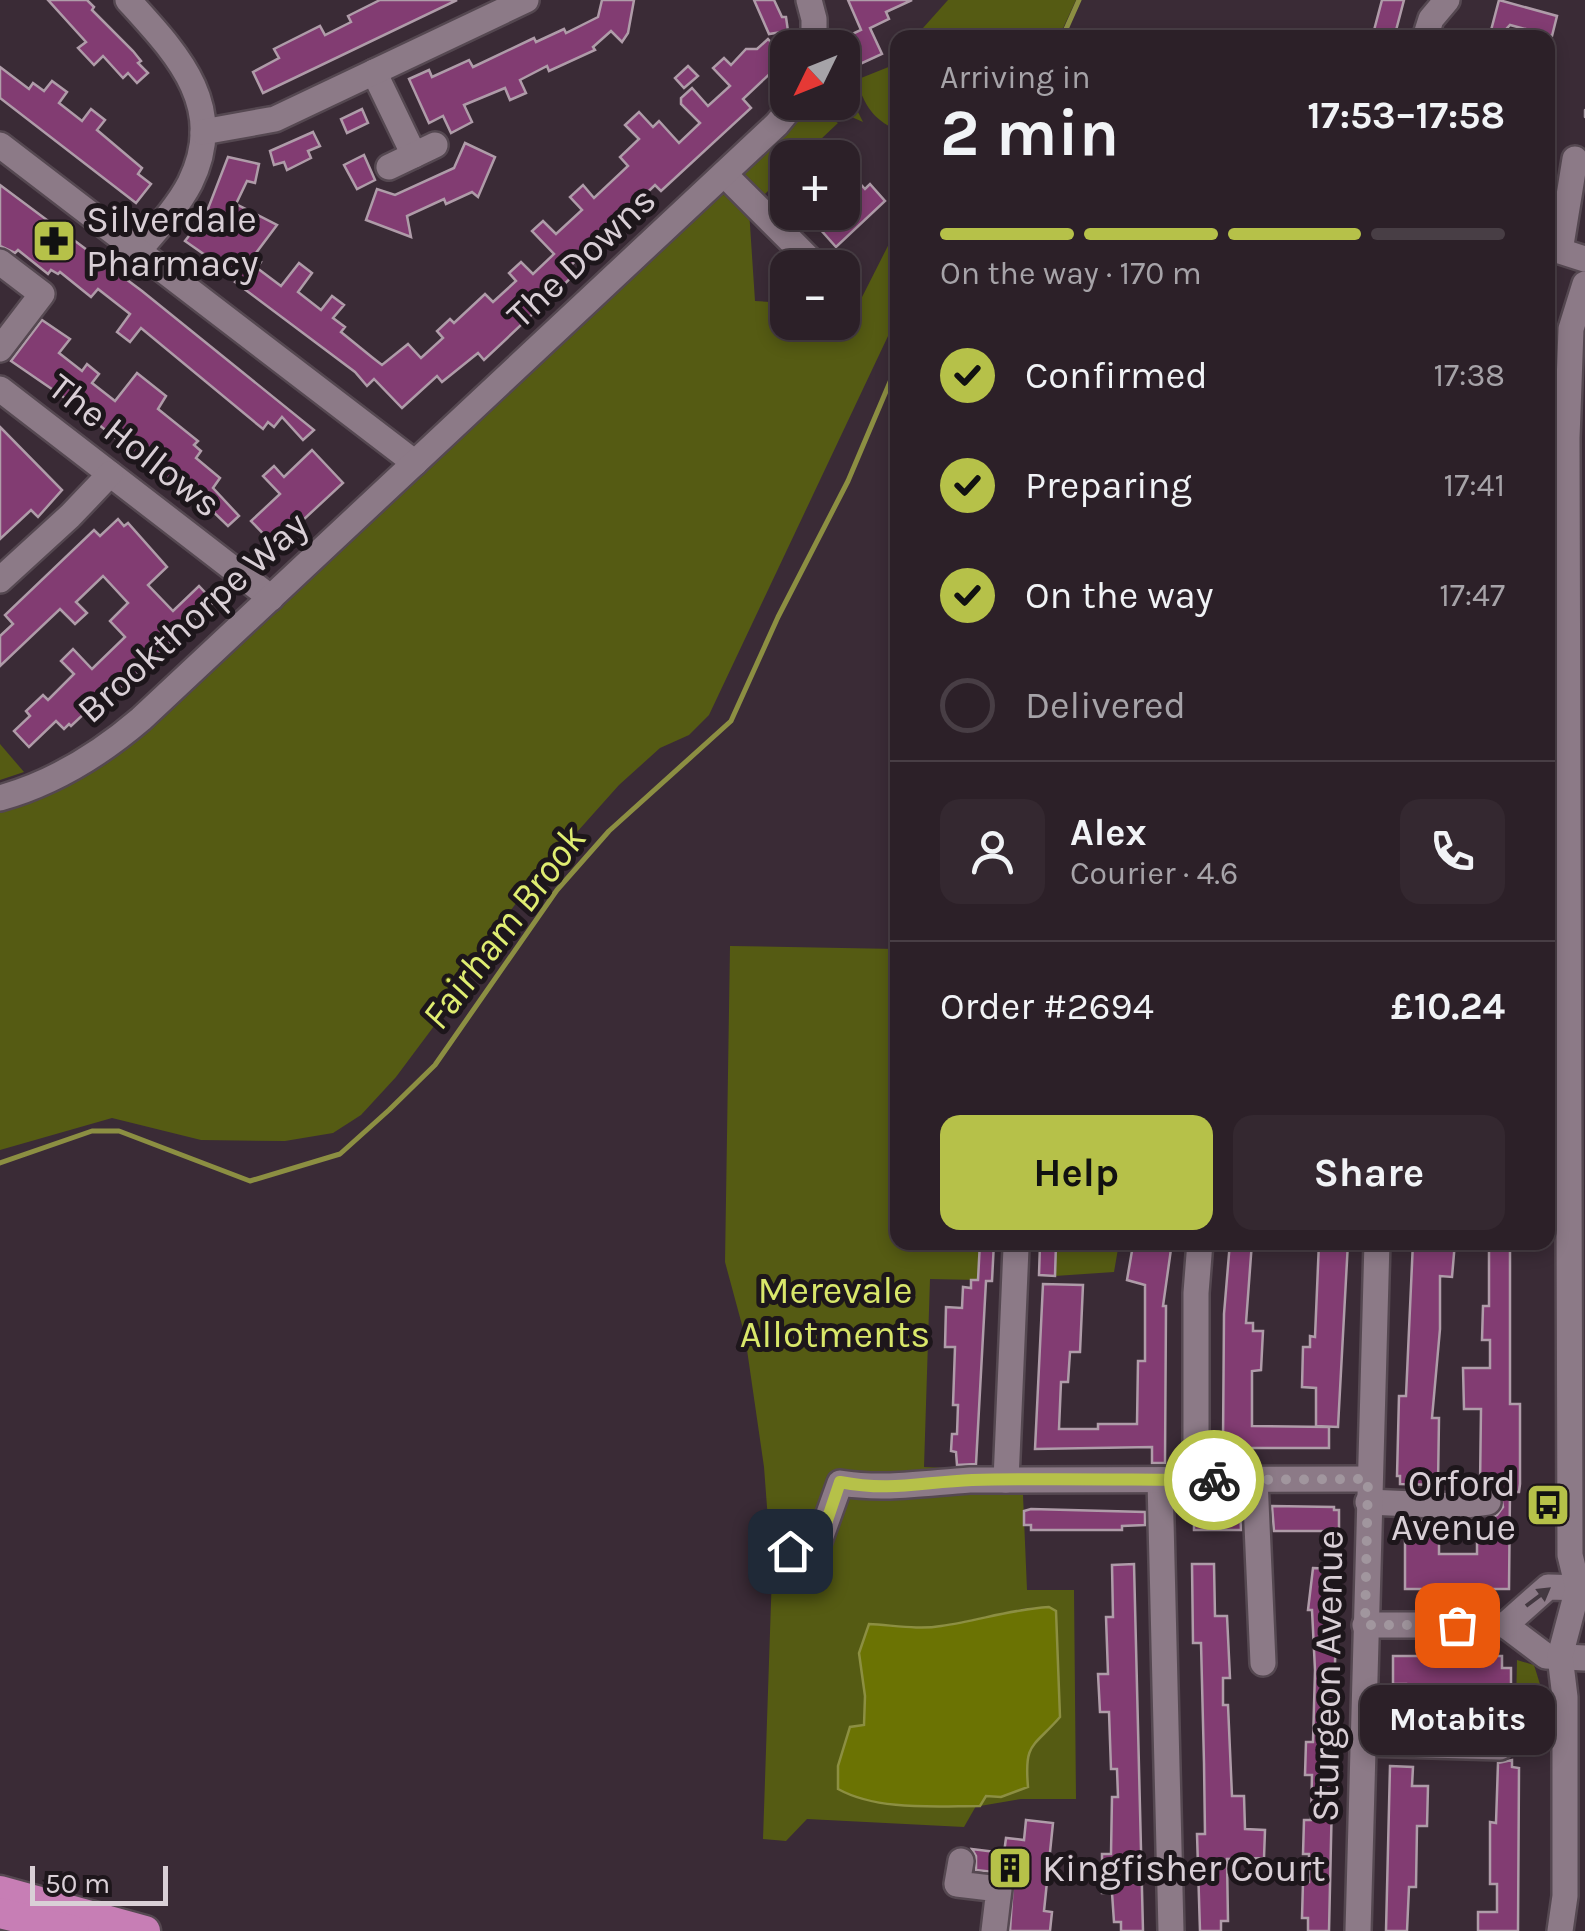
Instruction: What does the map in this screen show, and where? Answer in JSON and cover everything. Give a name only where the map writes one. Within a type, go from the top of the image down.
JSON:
[{"type":"highway","points":[[0,1891],[145,1931]]},
{"type":"highway","points":[[0,1914],[74,1931]]},
{"type":"street","points":[[128,0],[186,70],[200,102],[204,132],[202,150],[189,184],[138,251]]},
{"type":"street","points":[[204,132],[276,119],[526,0]]},
{"type":"street","points":[[809,0],[814,30]]},
{"type":"street","points":[[1427,30],[1447,0]]},
{"type":"street","points":[[374,72],[424,150],[389,167]]},
{"type":"street","name":"The Downs","points":[[415,463],[777,120]]},
{"type":"street","points":[[0,145],[415,463]]},
{"type":"street","points":[[1575,159],[1560,252],[1585,259]]},
{"type":"street","points":[[724,174],[800,250]]},
{"type":"street","points":[[0,262],[42,294],[0,349]]},
{"type":"street","points":[[1560,1931],[1565,1896],[1565,1697],[1581,1588],[1570,1555],[1567,907],[1576,858],[1577,365],[1571,329],[1585,284]]},
{"type":"street","name":"The Hollows","points":[[0,389],[271,598]]},
{"type":"street","name":"Brookthorpe Way","points":[[0,798],[41,785],[113,744],[415,463]]},
{"type":"street","points":[[0,580],[110,474]]},
{"type":"street","points":[[1006,1480],[1016,1250]]},
{"type":"street","points":[[1196,1480],[1200,1250]]},
{"type":"street","name":"Sturgeon Avenue","points":[[1358,1931],[1376,1250]]},
{"type":"street","points":[[1255,1479],[1263,1663]]},
{"type":"street","points":[[790,1551],[818,1547],[840,1482],[870,1488],[910,1488],[970,1480],[1255,1479],[1368,1490],[1458,1506],[1488,1502]]},
{"type":"street","points":[[1160,1480],[1171,1931]]},
{"type":"street","points":[[1504,1625],[1548,1587],[1581,1588]]},
{"type":"street","points":[[1365,1625],[1504,1625],[1546,1656],[1572,1657]]},
{"type":"street","points":[[1362,1743],[1500,1747]]},
{"type":"street","points":[[960,1861],[957,1884],[999,1889],[994,1931]]},
{"type":"street","points":[[1565,1896],[1573,1931]]},
{"type":"green space","points":[[948,0],[1076,0],[1062,30],[921,30]]},
{"type":"green space","points":[[890,66],[890,126],[870,110],[860,78]]},
{"type":"green space","points":[[792,120],[838,123],[820,140],[772,140]]},
{"type":"green space","points":[[770,142],[770,189],[761,198],[737,174]]},
{"type":"green space","points":[[722,188],[744,214],[749,210],[755,301],[770,302],[770,340],[860,340],[860,301],[890,242],[890,332],[709,715],[689,735],[660,748],[619,785],[527,888],[396,1077],[361,1115],[333,1133],[285,1141],[201,1140],[112,1118],[0,1150],[0,808],[120,751],[158,723]]},
{"type":"green space","points":[[0,744],[24,772],[0,780]]},
{"type":"green space","name":"Merevale Allotments","points":[[730,946],[890,949],[890,1250],[980,1250],[978,1280],[930,1279],[924,1467],[971,1469],[970,1494],[1023,1495],[1027,1590],[1074,1590],[1076,1799],[1021,1799],[980,1806],[986,1796],[1002,1797],[1028,1787],[1029,1753],[1060,1717],[1055,1611],[1049,1607],[1026,1608],[937,1627],[918,1627],[859,1653],[865,1696],[863,1726],[929,1806],[976,1806],[964,1827],[807,1819],[786,1841],[763,1839],[772,1573],[764,1467],[745,1336],[725,1262]]},
{"type":"green space","name":"Merevale Allotments","points":[[1056,1250],[1118,1250],[1114,1272],[1055,1276]]},
{"type":"green space","points":[[1517,1660],[1534,1665],[1543,1694],[1542,1753],[1515,1753]]},
{"type":"shaded area","points":[[1049,1607],[1056,1611],[1060,1717],[1029,1753],[1028,1787],[1001,1797],[986,1796],[980,1806],[889,1804],[838,1789],[838,1766],[850,1727],[864,1725],[865,1696],[859,1653],[869,1624],[932,1627]]},
{"type":"building","points":[[48,0],[87,0],[148,73],[137,83],[128,73],[123,78],[103,56],[94,65],[78,48],[86,42]]},
{"type":"building","points":[[380,0],[457,0],[263,93],[253,72],[279,58],[274,49],[320,26],[325,35],[351,22],[348,16]]},
{"type":"building","points":[[602,0],[634,0],[628,33],[622,42],[611,31],[593,47],[595,50],[520,80],[526,93],[510,100],[505,88],[464,105],[472,122],[451,133],[443,116],[429,123],[409,79],[429,70],[432,77],[469,60],[473,67],[534,38],[536,42],[564,29],[566,33],[598,17]]},
{"type":"building","points":[[754,0],[774,0],[782,17],[786,17],[788,30],[770,30],[769,34]]},
{"type":"building","points":[[848,0],[912,0],[886,12],[889,19],[870,28],[882,54],[860,64],[861,30]]},
{"type":"building","points":[[1382,0],[1404,0],[1396,30],[1374,30]]},
{"type":"building","points":[[1499,0],[1557,16],[1554,30],[1510,25],[1505,30],[1491,30]]},
{"type":"building","points":[[770,41],[770,74],[743,99],[751,108],[661,191],[655,185],[568,268],[574,275],[484,360],[478,353],[442,382],[437,376],[402,408],[374,379],[367,386],[355,372],[235,282],[238,278],[185,241],[206,214],[228,157],[259,164],[255,183],[247,181],[236,204],[277,225],[253,257],[261,262],[257,268],[281,286],[299,263],[312,273],[298,292],[321,310],[332,296],[344,305],[333,318],[345,327],[341,332],[382,365],[408,344],[421,358],[443,338],[437,331],[450,319],[454,323],[485,294],[493,302],[516,281],[509,273],[521,262],[533,274],[554,254],[532,231],[543,221],[556,234],[582,210],[570,197],[583,185],[594,198],[628,166],[620,157],[639,139],[625,125],[639,112],[653,127],[659,121],[679,143],[700,123],[681,104],[681,98],[692,88],[708,106],[730,86],[713,68],[724,58],[731,65],[746,49],[757,49]]},
{"type":"building","points":[[688,66],[698,76],[684,88],[675,78]]},
{"type":"building","points":[[0,67],[29,89],[33,83],[44,91],[52,81],[67,92],[59,103],[82,121],[91,109],[105,120],[97,130],[142,168],[138,174],[151,184],[136,203],[0,98]]},
{"type":"building","points":[[362,109],[368,123],[347,133],[341,119]]},
{"type":"building","points":[[313,132],[320,146],[308,151],[311,158],[287,170],[284,162],[274,165],[270,151]]},
{"type":"building","points":[[465,143],[495,157],[478,197],[472,192],[446,204],[444,199],[407,216],[411,237],[366,220],[377,189],[395,195],[454,168]]},
{"type":"building","points":[[364,155],[375,180],[357,189],[344,165]]},
{"type":"building","points":[[860,184],[865,189],[870,184],[885,201],[860,224]]},
{"type":"building","points":[[0,185],[142,291],[314,430],[303,440],[282,417],[274,427],[268,422],[263,429],[141,328],[130,342],[117,332],[130,314],[98,289],[91,297],[60,272],[51,270],[48,274],[18,250],[15,253],[0,246]]},
{"type":"building","points":[[821,230],[854,230],[836,247]]},
{"type":"building","points":[[42,320],[70,339],[59,353],[82,371],[87,364],[99,374],[92,383],[115,401],[137,373],[166,396],[158,409],[198,441],[194,445],[201,451],[196,458],[220,478],[213,488],[239,516],[228,526],[202,501],[200,504],[11,361]]},
{"type":"building","points":[[0,427],[62,490],[38,517],[31,510],[0,539]]},
{"type":"building","points":[[312,450],[343,483],[275,546],[251,521],[280,494],[263,476],[274,466],[284,477]]},
{"type":"building","points":[[118,519],[124,526],[128,523],[167,567],[148,585],[173,611],[199,586],[214,602],[114,695],[108,698],[105,694],[71,726],[64,729],[56,721],[29,747],[14,731],[30,716],[26,711],[43,695],[48,700],[74,674],[61,661],[73,649],[92,669],[125,637],[110,621],[128,603],[103,576],[76,602],[87,613],[75,624],[60,609],[0,666],[0,636],[13,624],[5,615],[94,530],[100,536]]},
{"type":"building","points":[[980,1250],[994,1250],[992,1281],[986,1281],[976,1464],[957,1465],[956,1452],[951,1451],[952,1434],[957,1434],[958,1405],[953,1405],[955,1347],[945,1347],[946,1307],[962,1308],[963,1287],[971,1288],[971,1280],[978,1280]]},
{"type":"building","points":[[1040,1250],[1056,1250],[1055,1276],[1039,1275]]},
{"type":"building","points":[[1132,1250],[1171,1250],[1163,1306],[1165,1463],[1152,1463],[1152,1447],[1035,1449],[1043,1284],[1083,1285],[1080,1352],[1070,1352],[1068,1382],[1061,1382],[1059,1429],[1137,1424],[1138,1361],[1145,1361],[1145,1285],[1127,1280]]},
{"type":"building","points":[[1229,1250],[1251,1250],[1246,1323],[1253,1323],[1253,1331],[1263,1331],[1261,1370],[1252,1371],[1252,1426],[1329,1427],[1329,1448],[1227,1448],[1227,1441],[1223,1441],[1224,1314]]},
{"type":"building","points":[[1319,1250],[1348,1250],[1338,1427],[1316,1426],[1316,1388],[1302,1387],[1303,1347],[1310,1347],[1310,1336],[1315,1337]]},
{"type":"building","points":[[1413,1250],[1454,1250],[1452,1277],[1440,1276],[1432,1418],[1439,1418],[1438,1485],[1400,1484],[1397,1476],[1399,1396],[1406,1396]]},
{"type":"building","points":[[1489,1250],[1510,1250],[1510,1404],[1520,1404],[1520,1484],[1519,1492],[1510,1492],[1509,1589],[1405,1589],[1405,1520],[1427,1521],[1427,1537],[1439,1537],[1439,1554],[1477,1554],[1477,1538],[1488,1538],[1488,1519],[1503,1507],[1500,1491],[1480,1487],[1481,1409],[1464,1409],[1463,1368],[1490,1368],[1490,1340],[1482,1340],[1483,1306],[1489,1306]]},
{"type":"building","points":[[1272,1506],[1334,1507],[1339,1510],[1339,1531],[1274,1531]]},
{"type":"building","points":[[1240,1508],[1241,1530],[1194,1530],[1194,1510]]},
{"type":"building","points":[[1024,1511],[1145,1512],[1145,1525],[1122,1526],[1122,1530],[1031,1530],[1031,1525],[1024,1525]]},
{"type":"building","points":[[1134,1564],[1143,1931],[1121,1931],[1121,1922],[1114,1922],[1112,1893],[1102,1893],[1102,1854],[1111,1854],[1112,1797],[1118,1797],[1117,1769],[1111,1769],[1109,1712],[1100,1712],[1098,1674],[1108,1674],[1106,1617],[1113,1617],[1112,1565]]},
{"type":"building","points":[[1192,1564],[1214,1564],[1215,1616],[1227,1616],[1230,1678],[1223,1678],[1223,1705],[1228,1705],[1232,1796],[1244,1796],[1245,1829],[1265,1830],[1264,1858],[1227,1859],[1228,1921],[1221,1921],[1221,1931],[1200,1931],[1197,1834],[1205,1834],[1204,1763],[1201,1643],[1193,1643]]},
{"type":"building","points":[[1313,1568],[1335,1569],[1337,1575],[1329,1931],[1308,1931],[1308,1918],[1302,1918],[1303,1882],[1309,1882],[1309,1854],[1303,1854],[1304,1820],[1311,1820],[1312,1775],[1305,1775],[1306,1742],[1313,1742],[1315,1670],[1312,1610],[1308,1610]]},
{"type":"building","points":[[1393,1656],[1502,1656],[1502,1668],[1511,1668],[1511,1700],[1493,1700],[1492,1729],[1406,1728],[1406,1684],[1393,1684]]},
{"type":"building","points":[[1512,1760],[1512,1767],[1519,1768],[1518,1931],[1478,1931],[1478,1912],[1497,1912],[1497,1884],[1490,1884],[1490,1822],[1496,1823],[1498,1763]]},
{"type":"building","points":[[1390,1766],[1413,1767],[1412,1786],[1428,1786],[1427,1826],[1417,1826],[1416,1887],[1409,1887],[1407,1931],[1386,1931]]},
{"type":"building","name":"Kingfisher Court","points":[[1026,1820],[1053,1823],[1044,1911],[1052,1912],[1050,1931],[1010,1931],[1013,1882],[1002,1873],[976,1870],[972,1849],[1004,1853],[1006,1838],[1024,1840]]},
{"type":"waterway","name":"Fairham Brook","points":[[1066,30],[1079,0]]},
{"type":"waterway","name":"Fairham Brook","points":[[0,1163],[92,1131],[119,1131],[250,1181],[340,1154],[435,1065],[557,890],[609,831],[731,721],[778,617],[848,481],[890,382]]},
{"type":"tram line","points":[[1585,110],[1585,117]]},
{"type":"way so far","points":[[1214,1480],[1368,1479],[1365,1625],[1457,1625]]},
{"type":"place","name":"Silverdale Pharmacy","points":[[54,241]]},
{"type":"place","name":"Orford Avenue","points":[[1548,1505]]},
{"type":"place","name":"Motabits","points":[[1457,1625]]},
{"type":"place","name":"Kingfisher Court","points":[[1010,1868]]},
{"type":"route","points":[[790,1551],[818,1547],[840,1482],[870,1488],[910,1488],[970,1480],[1214,1480]]}]
